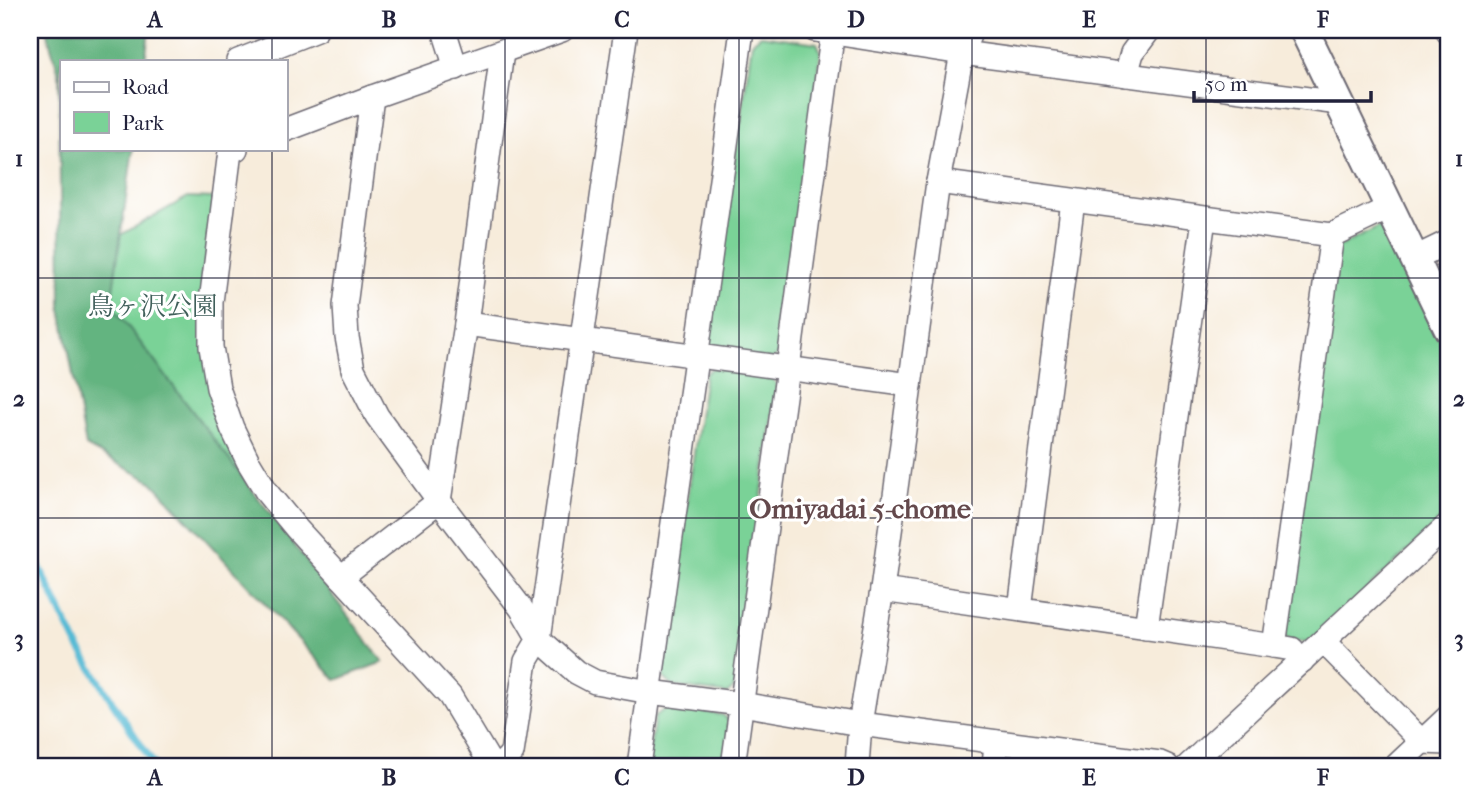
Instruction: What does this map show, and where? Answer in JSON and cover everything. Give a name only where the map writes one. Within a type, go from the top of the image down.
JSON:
[{"type":"street","points":[[241,60],[316,30]]},
{"type":"street","points":[[444,30],[456,68]]},
{"type":"street","points":[[287,129],[562,30]]},
{"type":"street","points":[[500,766],[512,752],[526,661],[539,639],[626,30]]},
{"type":"street","points":[[639,766],[742,30]]},
{"type":"street","points":[[857,766],[860,724],[882,590],[938,182],[961,53],[971,30]]},
{"type":"street","points":[[1126,75],[1132,53],[1149,30]]},
{"type":"street","points":[[1304,30],[1448,328]]},
{"type":"street","points":[[733,766],[788,368],[827,31],[961,53],[1339,103]]},
{"type":"street","points":[[341,577],[439,501],[466,324],[502,52]]},
{"type":"street","points":[[372,97],[345,306],[347,337],[354,369],[377,416],[522,608],[539,639],[576,672],[595,682],[650,692],[1167,766]]},
{"type":"street","points":[[233,150],[230,151],[211,302],[211,347],[218,388],[232,428],[247,461],[268,494],[450,696],[492,766]]},
{"type":"street","points":[[938,182],[1332,235],[1391,207]]},
{"type":"street","points":[[1020,609],[1073,201]]},
{"type":"street","points":[[1146,628],[1204,219]]},
{"type":"street","points":[[1274,646],[1332,235]]},
{"type":"street","points":[[1415,258],[1448,242]]},
{"type":"street","points":[[466,324],[910,385]]},
{"type":"street","points":[[1188,766],[1448,525]]},
{"type":"street","points":[[882,590],[1274,646],[1292,649],[1302,660]]},
{"type":"street","points":[[1324,641],[1422,742],[1448,743]]},
{"type":"street","points":[[1396,766],[1448,718]]},
{"type":"street","points":[[994,766],[996,742]]},
{"type":"green space","points":[[46,30],[149,30],[145,60],[60,60],[60,150],[133,150],[111,304],[383,662],[336,680],[152,482],[86,446],[61,309],[59,74]]},
{"type":"green space","points":[[761,35],[817,43],[821,52],[782,351],[773,359],[716,353],[708,342],[752,42]]},
{"type":"green space","name":"鳥ヶ沢公園","points":[[188,197],[214,198],[202,295],[247,479],[205,477],[102,309],[112,240]]},
{"type":"green space","points":[[1387,223],[1448,350],[1448,513],[1311,642],[1290,641],[1284,636],[1336,248]]},
{"type":"green space","points":[[712,368],[770,376],[777,385],[735,687],[727,694],[673,686],[663,677],[705,374]]},
{"type":"green space","points":[[669,707],[723,715],[732,724],[726,766],[647,766],[655,716]]},
{"type":"waterway","points":[[30,547],[75,641],[155,766]]},
{"type":"district","name":"Omiyadai 5-chome","points":[[860,508]]}]
